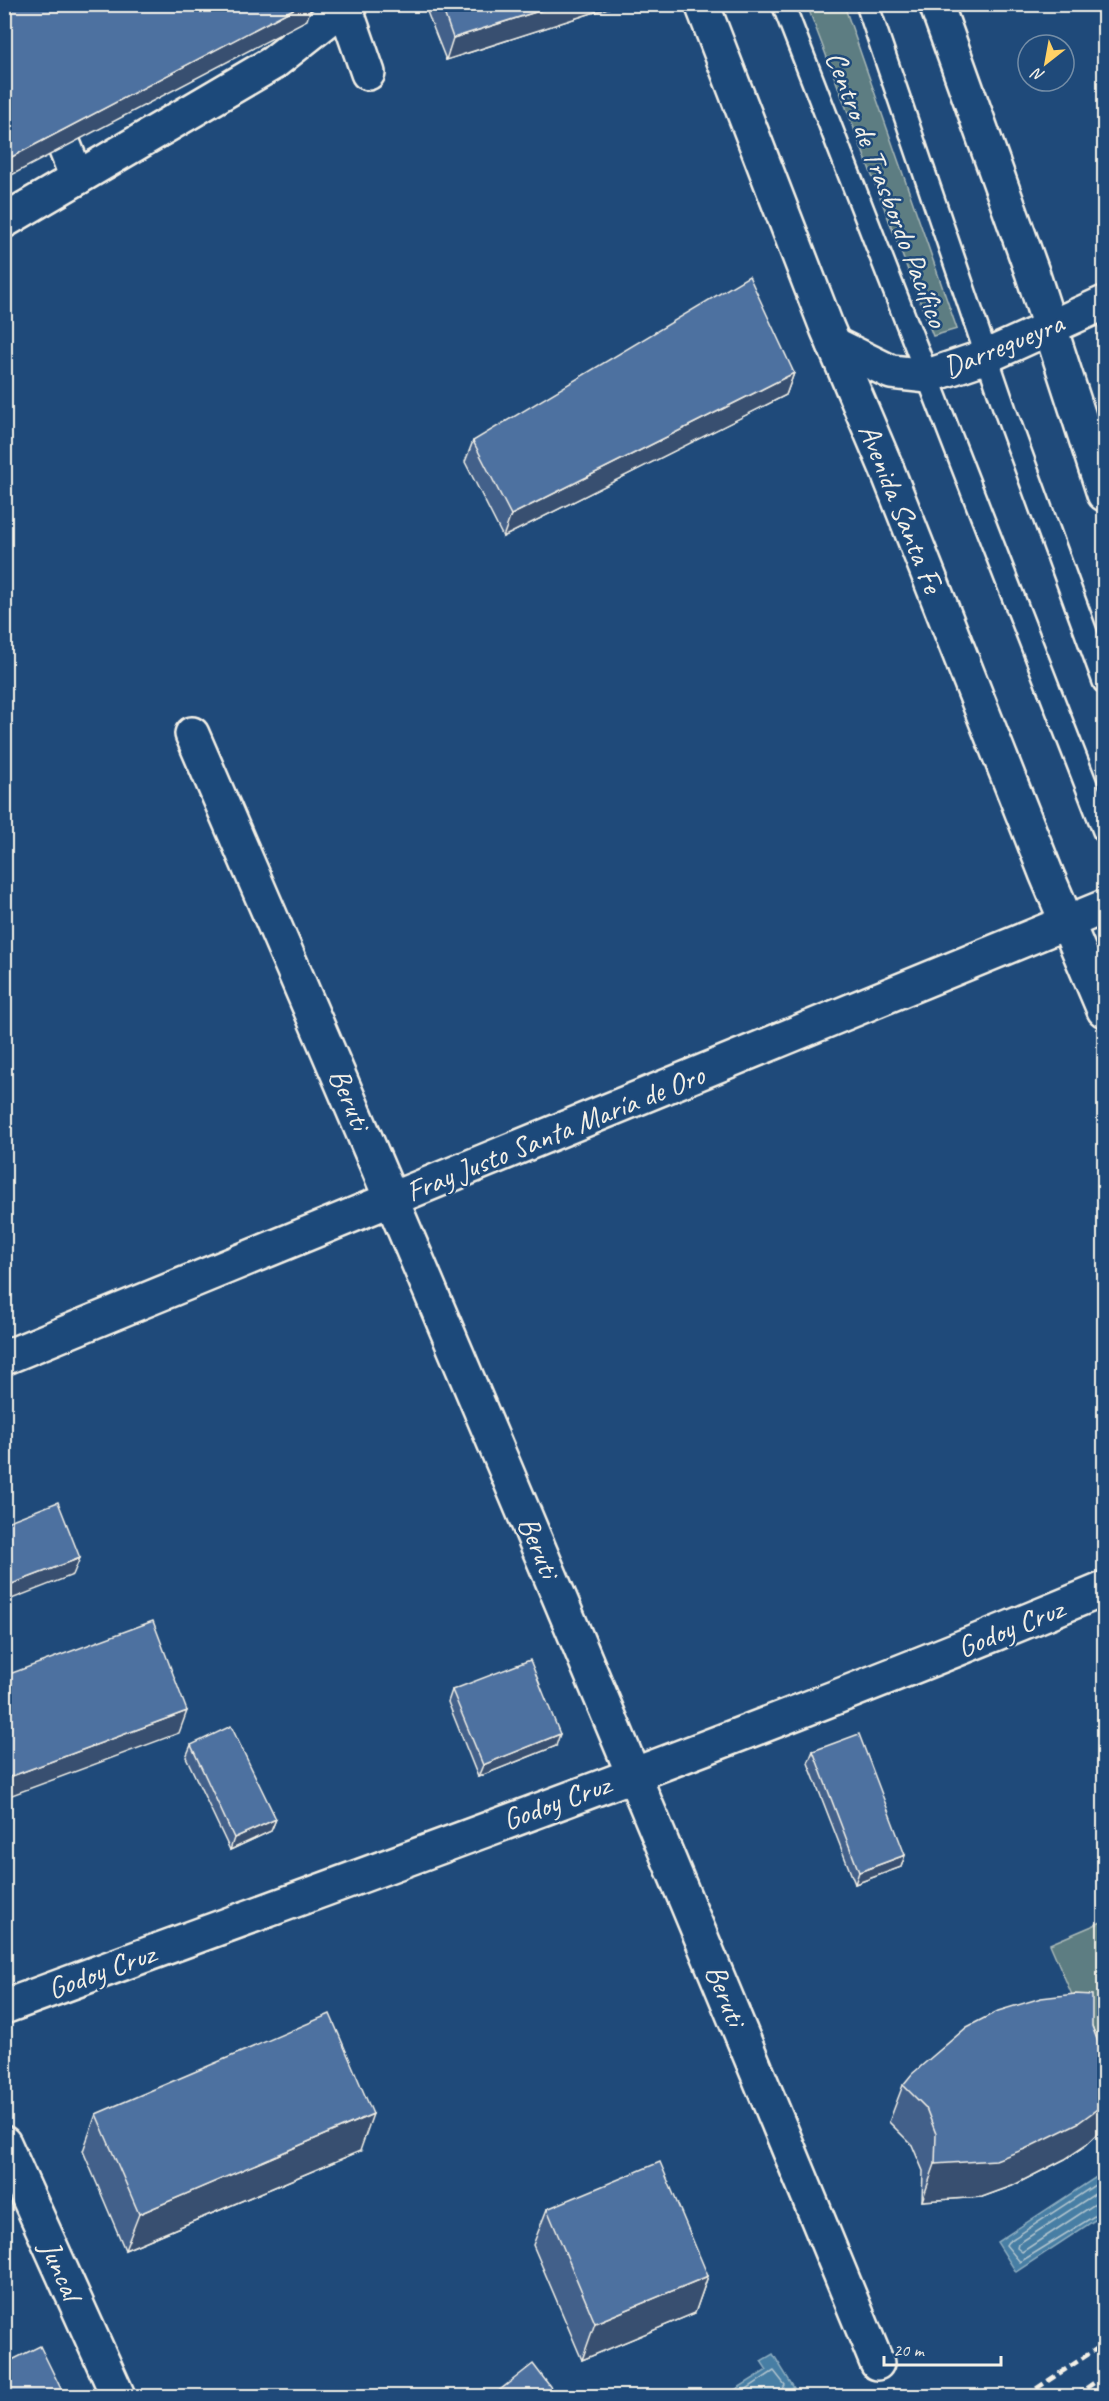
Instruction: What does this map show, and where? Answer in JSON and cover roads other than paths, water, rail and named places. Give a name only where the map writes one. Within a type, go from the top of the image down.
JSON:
[{"type":"street","name":"Avenida Santa Fe","points":[[702,4],[834,344],[1104,1010]]},
{"type":"street","points":[[936,4],[1049,327],[1104,494]]},
{"type":"street","points":[[4,221],[273,63],[345,5],[368,73]]},
{"type":"street","points":[[35,71],[77,178]]},
{"type":"street","name":"Darregueyra","points":[[834,344],[891,372],[928,376],[987,356],[1104,303]]},
{"type":"street","name":"Beruti","points":[[192,734],[393,1198],[635,1773],[877,2363]]},
{"type":"street","name":"Fray Justo Santa María de Oro","points":[[4,1358],[1104,907]]},
{"type":"street","name":"Godoy Cruz","points":[[4,2007],[635,1773],[1004,1631],[1104,1589]]},
{"type":"street","name":"Juncal","points":[[4,2143],[118,2397]]},
{"type":"lane","name":"Centro de Trasbordo Pacífico","points":[[783,4],[1104,831]]},
{"type":"lane","name":"Centro de Trasbordo Pacífico","points":[[867,4],[987,356],[1104,682]]},
{"type":"water","points":[[1104,2172],[1104,2214],[1016,2272],[997,2242]]},
{"type":"water","points":[[773,2354],[794,2388],[781,2396],[725,2396],[767,2370],[761,2361]]},
{"type":"railway","points":[[1025,2396],[1104,2344]]},
{"type":"railway","points":[[1075,2396],[1104,2376]]}]
